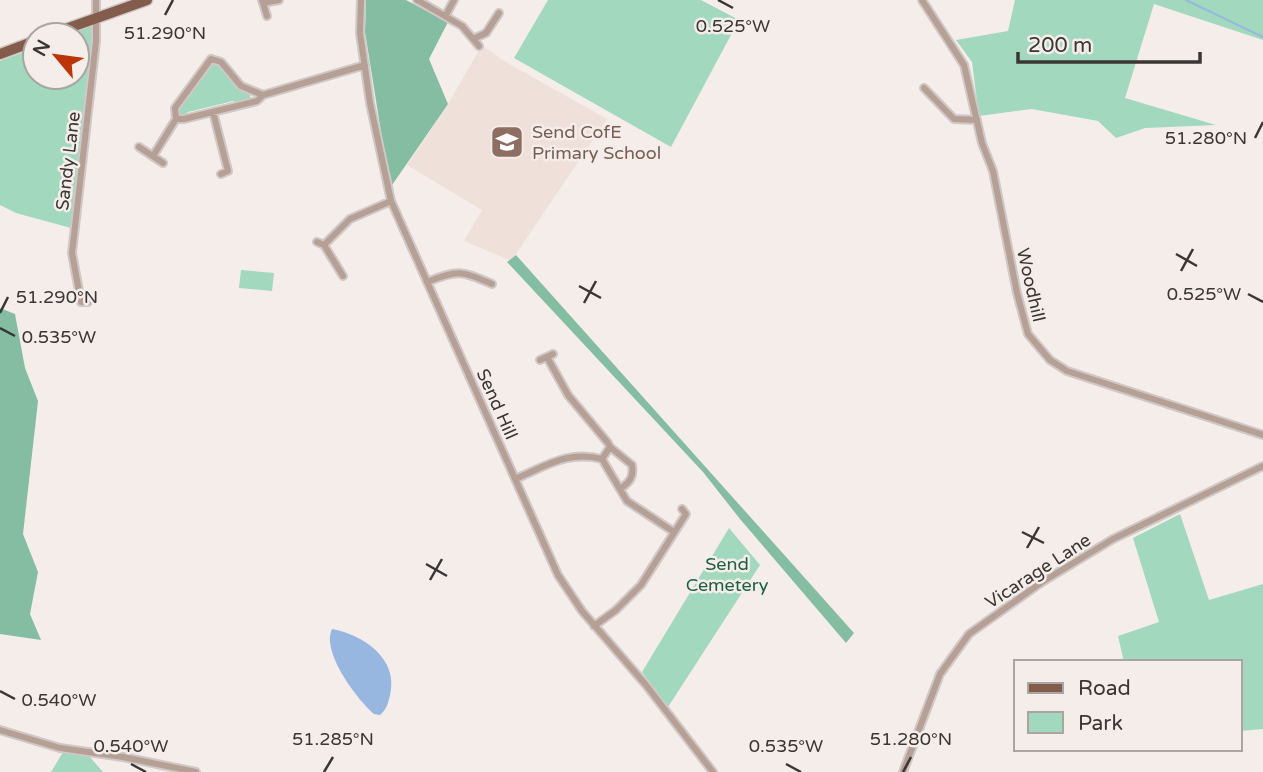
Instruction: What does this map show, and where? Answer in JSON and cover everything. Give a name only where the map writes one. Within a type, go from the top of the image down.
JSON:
[{"type":"main road","points":[[84,21],[147,0]]},
{"type":"main road","points":[[0,54],[21,46]]},
{"type":"street","points":[[96,0],[97,16]]},
{"type":"street","points":[[267,16],[263,2],[279,0]]},
{"type":"street","name":"Send Hill","points":[[361,0],[360,33],[385,202],[427,282],[558,575],[582,611],[646,685],[713,772]]},
{"type":"street","points":[[417,0],[461,26],[479,46]]},
{"type":"street","points":[[446,15],[454,0]]},
{"type":"street","name":"Woodhill","points":[[922,0],[964,65],[976,120],[993,171],[1017,293],[1028,334],[1050,360],[1067,371],[1263,435]]},
{"type":"street","points":[[473,39],[486,33],[499,13]]},
{"type":"street","name":"Sandy Lane","points":[[88,302],[81,302],[72,253],[97,16]]},
{"type":"street","points":[[153,156],[176,119],[175,107],[211,59],[221,62],[245,89],[263,95]]},
{"type":"street","points":[[176,119],[257,101],[263,95],[365,65]]},
{"type":"street","points":[[924,88],[954,119],[976,120]]},
{"type":"street","points":[[213,112],[228,172]]},
{"type":"street","points":[[139,147],[163,163]]},
{"type":"street","points":[[343,276],[321,244],[350,219],[385,202]]},
{"type":"street","points":[[427,282],[450,272],[463,272],[492,284]]},
{"type":"street","points":[[547,357],[568,395],[610,447],[632,465],[634,474],[630,482],[620,489]]},
{"type":"street","points":[[602,459],[610,447]]},
{"type":"street","points":[[516,479],[569,456],[584,455],[602,459],[631,506],[674,532]]},
{"type":"street","name":"Vicarage Lane","points":[[903,772],[940,674],[969,634],[1042,582],[1113,539],[1263,467]]},
{"type":"street","points":[[594,626],[641,585],[685,514],[682,509]]},
{"type":"street","points":[[0,730],[60,748],[196,772]]},
{"type":"shaded area","name":"Send CofE Primary School","points":[[482,45],[504,61],[607,119],[514,257],[509,260],[464,241],[482,210],[407,165],[448,104]]},
{"type":"green space","points":[[366,0],[406,0],[448,22],[429,59],[448,104],[390,188],[365,32]]},
{"type":"green space","points":[[548,0],[701,0],[739,20],[671,147],[514,58]]},
{"type":"green space","points":[[1015,0],[1263,0],[1263,40],[1154,4],[1125,98],[1216,125],[1145,128],[1116,138],[1098,121],[1032,109],[979,116],[972,62],[956,40],[1008,31]]},
{"type":"green space","points":[[94,24],[91,57],[91,25]]},
{"type":"green space","points":[[21,53],[21,91],[87,91],[71,228],[16,213],[0,205],[0,61]]},
{"type":"green space","points":[[212,62],[221,66],[235,86],[250,95],[250,98],[239,103],[233,101],[188,112],[183,117],[178,113],[179,106]]},
{"type":"green space","points":[[516,255],[854,633],[846,643],[703,472],[507,262]]},
{"type":"green space","points":[[241,270],[274,273],[272,291],[239,288]]},
{"type":"green space","points":[[0,308],[15,314],[25,368],[38,401],[23,534],[38,572],[30,614],[41,640],[0,634]]},
{"type":"green space","points":[[1180,514],[1209,600],[1263,584],[1263,729],[1242,731],[1242,660],[1124,660],[1118,636],[1159,622],[1133,538]]},
{"type":"green space","name":"Send Cemetery","points":[[729,528],[760,565],[668,707],[642,672]]},
{"type":"green space","points":[[63,752],[89,756],[103,772],[51,772]]},
{"type":"water","points":[[332,629],[367,643],[384,660],[391,682],[388,703],[380,715],[374,714],[367,707],[342,674],[332,650]]},
{"type":"waterway","points":[[1186,0],[1263,37]]},
{"type":"place","name":"Send CofE Primary School","points":[[507,142]]}]
